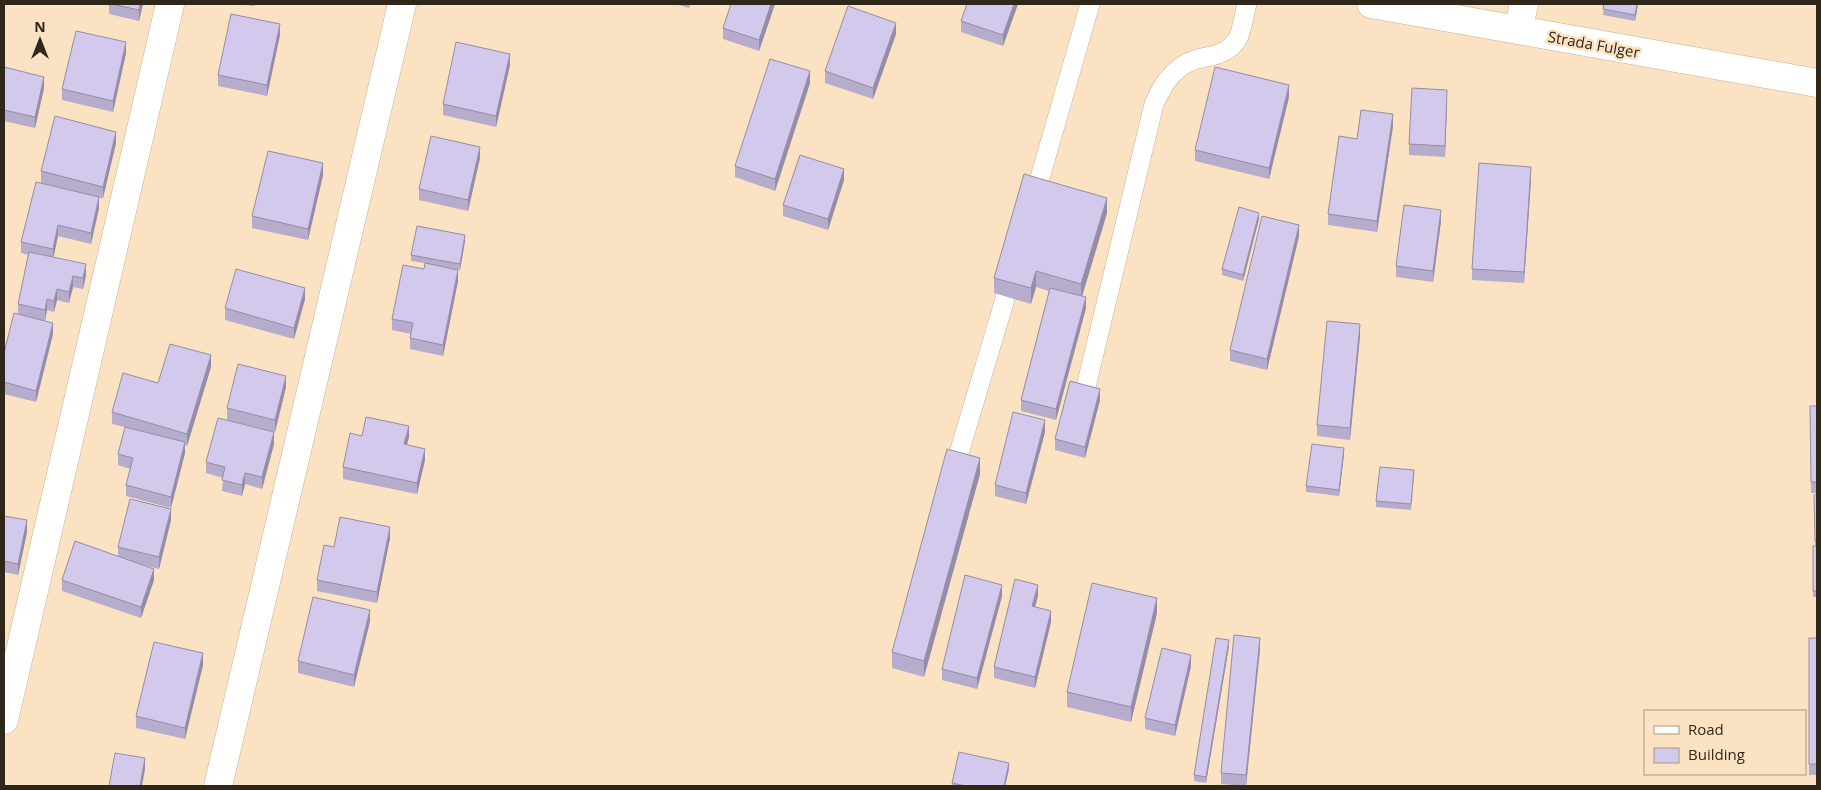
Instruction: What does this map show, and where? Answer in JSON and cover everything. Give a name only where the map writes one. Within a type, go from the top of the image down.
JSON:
[{"type":"street","points":[[4,720],[170,4]]},
{"type":"street","points":[[218,786],[402,4]]},
{"type":"street","name":"Strada Fulger","points":[[1371,4],[1817,83]]},
{"type":"street","points":[[1518,30],[1524,4]]},
{"type":"lane","points":[[1028,221],[1090,4]]},
{"type":"lane","points":[[1085,390],[1154,104],[1166,79],[1188,63],[1213,57],[1227,50],[1238,38],[1247,4]]},
{"type":"lane","points":[[956,463],[1016,260]]},
{"type":"building","points":[[112,4],[140,4],[139,10]]},
{"type":"building","points":[[731,4],[771,4],[759,40],[723,28]]},
{"type":"building","points":[[967,4],[1014,4],[1003,35],[961,21]]},
{"type":"building","points":[[1604,4],[1637,4],[1635,15],[1603,9]]},
{"type":"building","points":[[848,6],[896,23],[873,88],[825,71]]},
{"type":"building","points":[[231,14],[280,24],[267,85],[218,75]]},
{"type":"building","points":[[76,31],[126,42],[113,101],[62,89]]},
{"type":"building","points":[[456,42],[510,54],[496,116],[443,104]]},
{"type":"building","points":[[770,59],[810,71],[775,179],[735,166]]},
{"type":"building","points":[[4,67],[44,77],[35,117],[4,110]]},
{"type":"building","points":[[1215,67],[1289,85],[1269,168],[1195,150]]},
{"type":"building","points":[[1412,88],[1447,90],[1445,146],[1409,144]]},
{"type":"building","points":[[1361,110],[1393,114],[1377,221],[1328,214],[1339,136],[1357,139]]},
{"type":"building","points":[[55,116],[116,132],[103,187],[41,171]]},
{"type":"building","points":[[431,136],[480,147],[468,200],[419,189]]},
{"type":"building","points":[[268,151],[323,163],[308,229],[252,216]]},
{"type":"building","points":[[800,155],[844,169],[828,219],[783,205]]},
{"type":"building","points":[[1479,163],[1531,167],[1524,272],[1472,269]]},
{"type":"building","points":[[1024,174],[1107,198],[1081,284],[1036,271],[1031,288],[994,278]]},
{"type":"building","points":[[36,182],[99,197],[91,233],[58,225],[53,249],[21,242]]},
{"type":"building","points":[[1404,205],[1441,210],[1433,271],[1396,266]]},
{"type":"building","points":[[1239,207],[1259,213],[1243,275],[1222,269]]},
{"type":"building","points":[[1262,216],[1299,225],[1267,359],[1230,350]]},
{"type":"building","points":[[417,226],[465,235],[460,264],[411,255]]},
{"type":"building","points":[[29,252],[86,264],[83,278],[73,276],[69,292],[57,289],[54,301],[47,299],[45,310],[18,304]]},
{"type":"building","points":[[425,263],[458,270],[443,345],[410,338],[413,323],[392,319],[403,265],[424,269]]},
{"type":"building","points":[[236,269],[305,288],[294,328],[225,308]]},
{"type":"building","points":[[1050,288],[1086,297],[1056,409],[1021,400]]},
{"type":"building","points":[[14,313],[53,323],[36,391],[4,382],[4,353]]},
{"type":"building","points":[[1327,321],[1360,324],[1350,428],[1317,425]]},
{"type":"building","points":[[170,344],[211,355],[187,434],[112,412],[123,373],[158,383]]},
{"type":"building","points":[[238,364],[286,376],[275,420],[227,408]]},
{"type":"building","points":[[1070,381],[1100,389],[1085,447],[1055,439]]},
{"type":"building","points":[[1810,406],[1817,406],[1817,482],[1811,482]]},
{"type":"building","points":[[1013,412],[1045,420],[1026,493],[995,485]]},
{"type":"building","points":[[366,417],[409,426],[404,444],[425,449],[417,483],[343,467],[350,433],[362,436]]},
{"type":"building","points":[[218,418],[274,432],[262,477],[245,473],[242,485],[222,480],[225,467],[206,462]]},
{"type":"building","points":[[125,427],[185,442],[171,497],[126,485],[133,458],[118,454]]},
{"type":"building","points":[[1312,444],[1344,448],[1339,490],[1306,486]]},
{"type":"building","points":[[947,449],[980,458],[924,661],[892,652]]},
{"type":"building","points":[[1380,467],[1414,470],[1411,504],[1376,501]]},
{"type":"building","points":[[1817,494],[1817,541],[1815,541],[1814,495]]},
{"type":"building","points":[[130,499],[171,509],[159,557],[118,547]]},
{"type":"building","points":[[4,516],[27,520],[18,564],[4,561]]},
{"type":"building","points":[[340,517],[390,527],[377,592],[317,580],[324,545],[334,547]]},
{"type":"building","points":[[75,541],[154,569],[141,607],[62,580]]},
{"type":"building","points":[[1813,546],[1817,546],[1817,591],[1813,591]]},
{"type":"building","points":[[965,575],[1002,585],[977,678],[942,669]]},
{"type":"building","points":[[1015,579],[1038,585],[1032,606],[1051,611],[1035,677],[994,667]]},
{"type":"building","points":[[1092,583],[1157,598],[1131,707],[1067,692]]},
{"type":"building","points":[[313,597],[370,610],[354,675],[298,661]]},
{"type":"building","points":[[1234,635],[1260,638],[1246,775],[1221,773]]},
{"type":"building","points":[[1216,638],[1229,640],[1206,777],[1194,775]]},
{"type":"building","points":[[1809,638],[1817,638],[1817,764],[1809,764]]},
{"type":"building","points":[[154,642],[203,653],[185,728],[136,716]]},
{"type":"building","points":[[1162,648],[1191,655],[1175,725],[1145,718]]},
{"type":"building","points":[[959,752],[1009,763],[1004,786],[966,786],[952,783]]},
{"type":"building","points":[[115,753],[145,758],[140,786],[109,786]]}]
